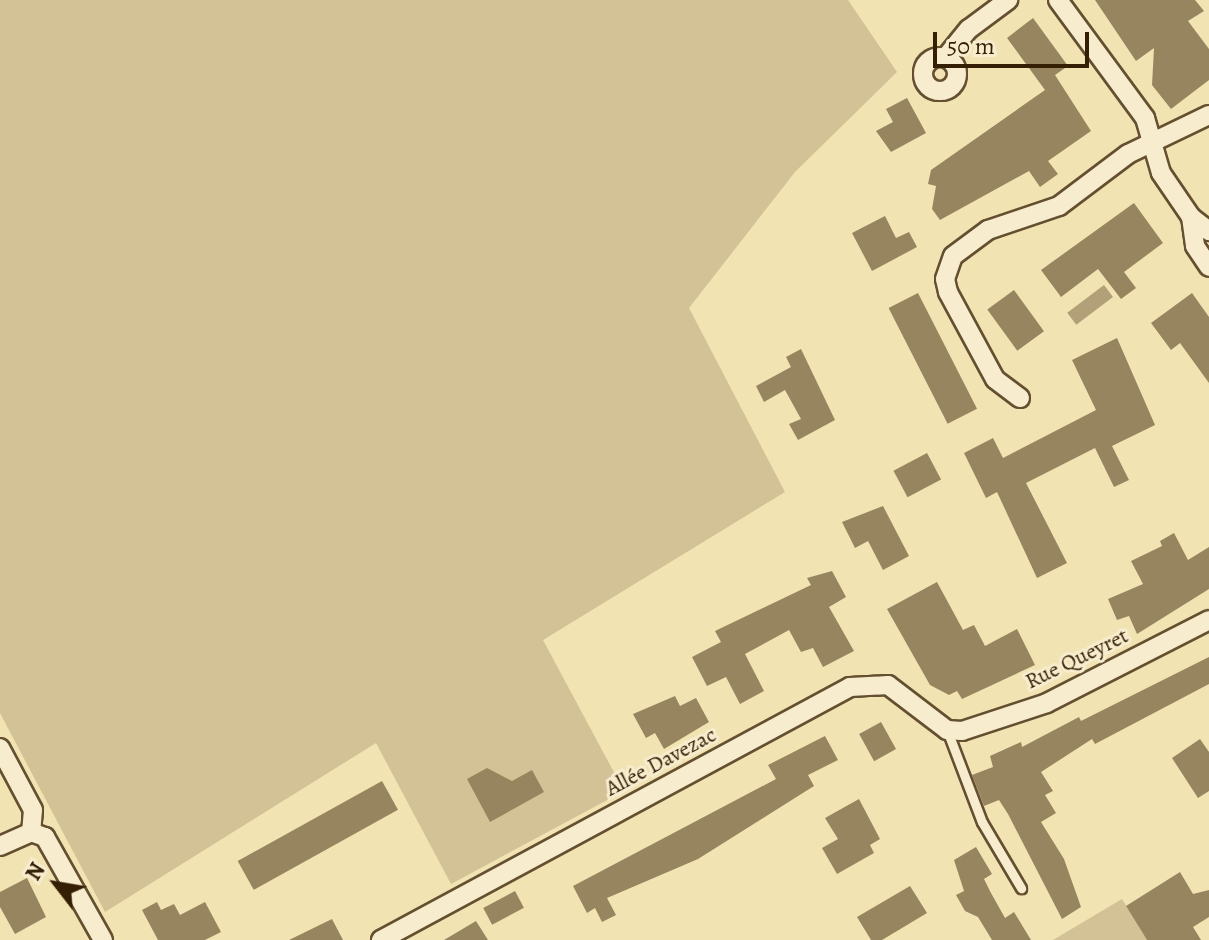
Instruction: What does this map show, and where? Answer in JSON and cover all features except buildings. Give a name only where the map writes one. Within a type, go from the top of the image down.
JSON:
[{"type":"street","points":[[946,57],[969,29],[1008,0]]},
{"type":"street","points":[[1058,0],[1145,118],[1149,144],[1191,217],[1195,246],[1209,267]]},
{"type":"street","points":[[1020,398],[995,379],[978,350],[948,292],[947,267],[988,230],[1059,206],[1149,144],[1209,115]]},
{"type":"street","points":[[1191,217],[1209,231]]},
{"type":"street","name":"Rue Queyret","points":[[954,731],[1047,703],[1209,620]]},
{"type":"street","name":"Allée Davezac","points":[[381,940],[850,687],[888,685],[954,731]]},
{"type":"street","points":[[0,748],[33,810],[15,838]]},
{"type":"street","points":[[15,838],[45,837],[54,848],[103,940]]},
{"type":"lane","points":[[954,731],[982,822],[1021,888]]},
{"type":"shaded area","points":[[0,0],[848,0],[897,72],[795,172],[689,308],[785,492],[543,640],[624,791],[451,884],[376,743],[105,912],[0,713]]},
{"type":"shaded area","points":[[1104,285],[1113,297],[1076,325],[1067,313]]},
{"type":"shaded area","points":[[1122,899],[1147,940],[1053,940]]}]
